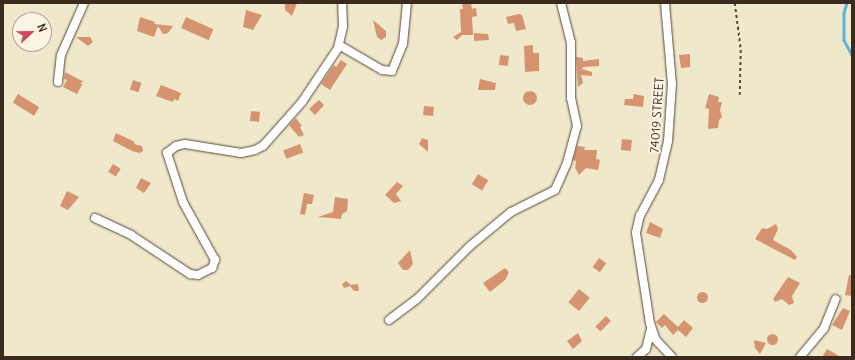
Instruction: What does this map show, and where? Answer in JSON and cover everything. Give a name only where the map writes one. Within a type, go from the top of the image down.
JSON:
[{"type":"street","points":[[58,82],[61,55],[84,3]]},
{"type":"street","points":[[95,218],[131,235],[190,274],[198,275],[212,268],[215,260],[182,202],[167,153],[176,146],[185,144],[241,153],[255,150],[263,146],[302,102],[339,45],[343,27],[342,3]]},
{"type":"street","points":[[339,45],[382,70],[392,71],[403,44],[407,3]]},
{"type":"street","points":[[389,320],[417,299],[470,246],[500,221],[519,207],[549,195],[558,185],[577,126],[571,98],[571,43],[561,3]]},
{"type":"street","name":"74019 STREET","points":[[665,3],[672,84],[668,140],[659,180],[640,215],[636,233],[651,329],[656,340],[672,357]]},
{"type":"street","points":[[800,357],[824,328],[836,299]]},
{"type":"street","points":[[637,357],[646,349],[651,329]]},
{"type":"path","points":[[735,3],[742,50],[740,95]]},
{"type":"building","points":[[285,3],[297,3],[292,16],[285,10]]},
{"type":"building","points":[[462,3],[471,3],[472,9],[476,8],[477,16],[472,17],[473,35],[462,35],[457,40],[453,37],[461,32],[460,9],[463,9]]},
{"type":"building","points":[[246,10],[262,15],[253,30],[243,27]]},
{"type":"building","points":[[519,14],[522,15],[526,29],[516,31],[514,23],[508,24],[506,17]]},
{"type":"building","points":[[140,17],[155,22],[154,24],[173,26],[168,33],[163,34],[158,26],[154,37],[137,31]]},
{"type":"building","points":[[186,17],[213,29],[209,40],[181,28]]},
{"type":"building","points":[[373,20],[386,31],[386,37],[381,40],[377,37]]},
{"type":"building","points":[[474,33],[488,34],[489,40],[474,41]]},
{"type":"building","points":[[76,37],[90,37],[93,42],[88,46]]},
{"type":"building","points":[[533,45],[533,53],[539,53],[539,71],[525,72],[524,46]]},
{"type":"building","points":[[690,54],[690,67],[681,68],[679,55]]},
{"type":"building","points":[[500,55],[509,56],[508,66],[499,65]]},
{"type":"building","points":[[576,57],[583,58],[583,61],[599,59],[599,66],[583,67],[582,69],[592,72],[592,76],[581,75],[583,83],[578,87]]},
{"type":"building","points":[[341,60],[347,64],[330,90],[321,84],[334,65],[336,67]]},
{"type":"building","points":[[65,72],[84,82],[81,82],[82,85],[77,94],[63,87],[67,80],[64,79]]},
{"type":"building","points":[[480,79],[496,83],[495,90],[478,90]]},
{"type":"building","points":[[133,80],[142,83],[138,92],[130,90]]},
{"type":"building","points":[[161,85],[181,93],[178,101],[174,99],[173,102],[156,96]]},
{"type":"building","points":[[530,91],[535,93],[537,98],[535,103],[530,105],[525,103],[523,98],[525,93]]},
{"type":"building","points":[[18,94],[39,107],[34,116],[13,102]]},
{"type":"building","points":[[634,94],[644,96],[643,107],[624,105],[625,99],[633,99]]},
{"type":"building","points":[[709,94],[719,97],[718,102],[722,102],[720,110],[722,117],[719,120],[718,128],[708,129],[709,109],[705,108]]},
{"type":"building","points":[[319,100],[324,105],[315,115],[309,109]]},
{"type":"building","points":[[424,106],[434,107],[433,116],[423,115]]},
{"type":"building","points":[[251,111],[260,112],[259,122],[250,121]]},
{"type":"building","points":[[296,118],[302,126],[300,127],[304,135],[299,137],[289,125]]},
{"type":"building","points":[[116,133],[135,142],[134,144],[142,146],[143,151],[140,153],[132,151],[113,141]]},
{"type":"building","points":[[422,138],[428,140],[428,152],[419,144]]},
{"type":"building","points":[[622,139],[632,140],[631,151],[621,150]]},
{"type":"building","points":[[300,144],[303,152],[286,159],[283,150]]},
{"type":"building","points":[[577,146],[585,147],[584,150],[597,150],[596,159],[600,160],[598,170],[586,168],[579,175],[575,168],[576,161],[573,160]]},
{"type":"building","points":[[113,164],[121,169],[116,176],[108,172]]},
{"type":"building","points":[[478,174],[488,180],[482,190],[472,184]]},
{"type":"building","points":[[141,178],[151,183],[144,193],[136,188]]},
{"type":"building","points":[[397,182],[403,186],[396,194],[401,201],[394,203],[385,195]]},
{"type":"building","points":[[67,191],[79,197],[68,210],[60,206]]},
{"type":"building","points":[[304,193],[314,195],[312,204],[307,204],[305,215],[300,214]]},
{"type":"building","points":[[335,197],[348,199],[347,211],[342,214],[341,219],[318,217],[333,212]]},
{"type":"building","points":[[650,222],[663,229],[660,238],[646,233]]},
{"type":"building","points":[[776,224],[778,229],[773,240],[791,250],[797,257],[795,260],[755,239],[762,228],[767,229]]},
{"type":"building","points":[[410,250],[413,264],[408,270],[403,270],[398,263]]},
{"type":"building","points":[[599,258],[606,263],[600,272],[593,267]]},
{"type":"building","points":[[505,268],[509,272],[505,280],[490,292],[483,283]]},
{"type":"building","points":[[849,275],[852,275],[852,296],[845,295]]},
{"type":"building","points":[[788,277],[800,283],[792,296],[794,303],[789,305],[782,299],[775,302],[773,299]]},
{"type":"building","points":[[346,281],[351,285],[358,284],[359,291],[354,291],[350,286],[344,288],[342,284]]},
{"type":"building","points":[[579,289],[590,298],[579,311],[568,302]]},
{"type":"building","points":[[700,292],[704,292],[706,293],[706,301],[700,302],[697,299],[697,295]]},
{"type":"building","points":[[843,308],[850,311],[842,330],[832,325]]},
{"type":"building","points":[[664,314],[678,327],[684,320],[693,328],[686,337],[678,330],[673,335],[665,325],[662,328],[656,322]]},
{"type":"building","points":[[606,316],[611,321],[600,332],[595,327]]},
{"type":"building","points":[[578,333],[582,341],[573,349],[567,341]]},
{"type":"building","points":[[772,333],[776,335],[778,339],[776,343],[772,345],[768,343],[766,339],[768,335]]},
{"type":"building","points":[[754,340],[766,343],[760,354],[755,348]]},
{"type":"building","points":[[827,349],[841,357],[822,357]]},
{"type":"waterway","points":[[847,3],[844,13],[844,40],[852,55]]}]
